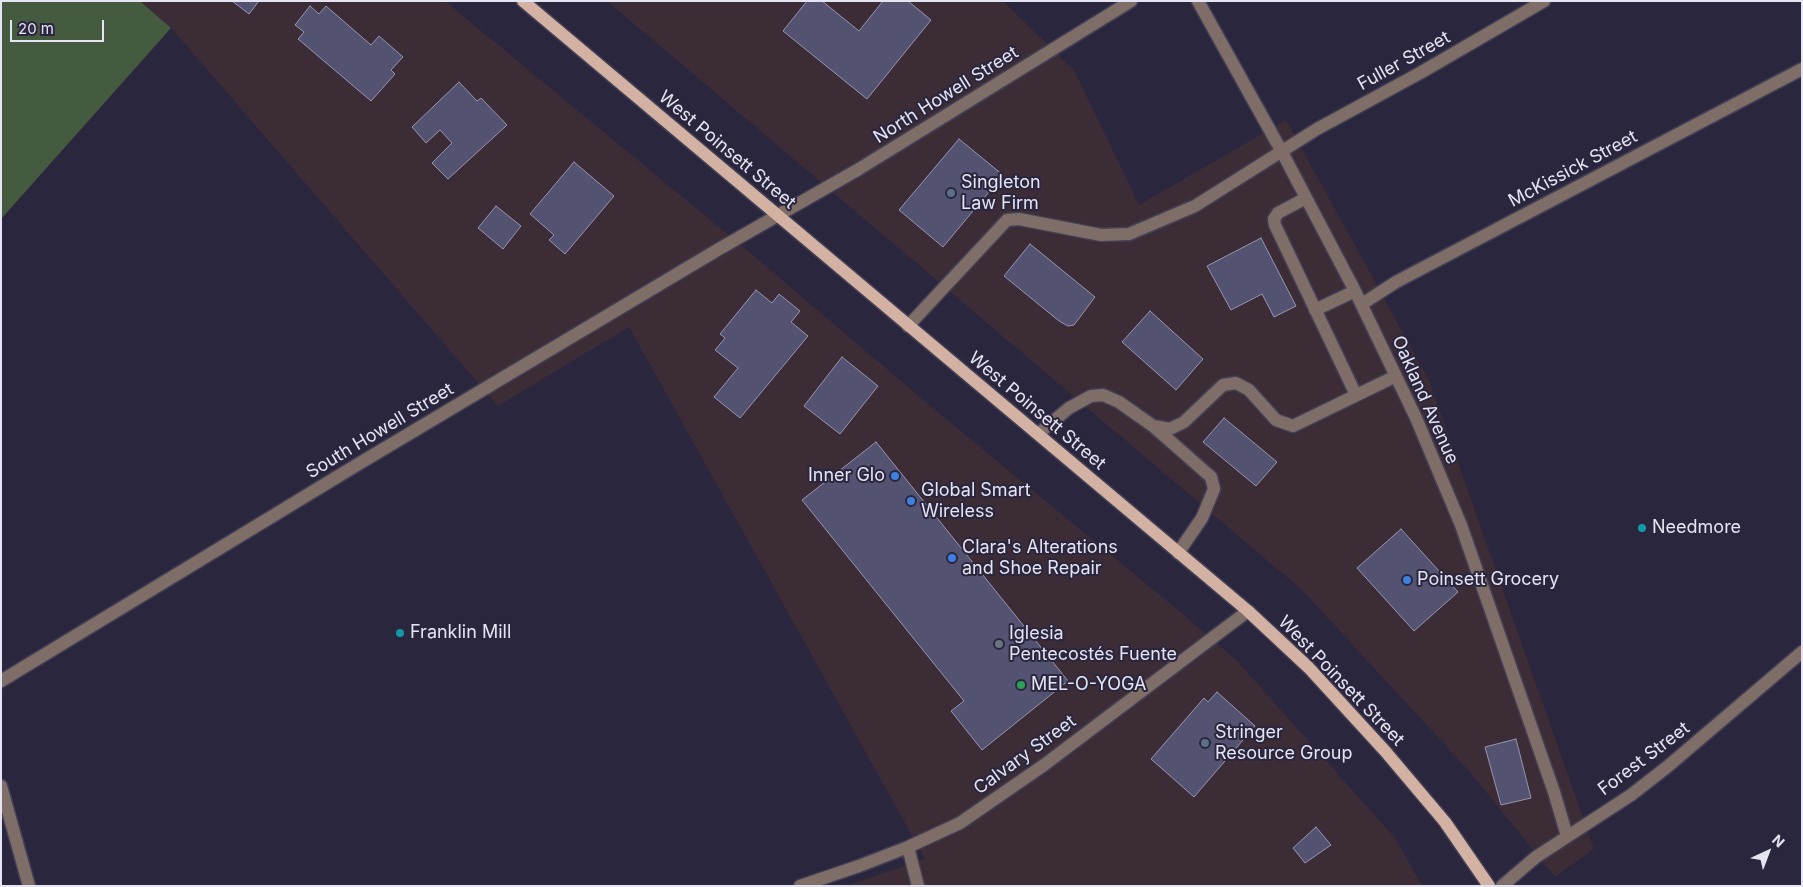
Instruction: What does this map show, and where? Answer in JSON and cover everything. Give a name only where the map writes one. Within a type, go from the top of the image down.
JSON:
[{"type":"main road","name":"West Poinsett Street","points":[[523,1],[1248,611],[1309,668],[1385,750],[1446,822],[1489,886]]},
{"type":"street","name":"North Howell Street","points":[[778,216],[859,169],[1131,1]]},
{"type":"street","name":"Oakland Avenue","points":[[1198,1],[1282,152],[1362,304],[1416,418],[1461,525],[1554,792],[1567,836]]},
{"type":"street","name":"Fuller Street","points":[[908,326],[1006,220],[1019,219],[1101,235],[1129,234],[1195,206],[1317,129],[1420,73],[1544,1]]},
{"type":"street","name":"McKissick Street","points":[[1362,304],[1396,282],[1802,69]]},
{"type":"street","points":[[1306,198],[1278,213],[1274,219],[1275,225],[1356,395]]},
{"type":"street","name":"South Howell Street","points":[[1,681],[352,468],[778,216]]},
{"type":"street","points":[[1315,310],[1355,291]]},
{"type":"street","points":[[1153,426],[1170,428],[1184,422],[1223,384],[1236,383],[1249,390],[1276,420],[1293,426],[1396,376]]},
{"type":"street","points":[[1038,434],[1069,408],[1091,396],[1103,395],[1119,402],[1153,426],[1211,477],[1214,489],[1202,518],[1178,553]]},
{"type":"street","name":"Calvary Street","points":[[800,886],[908,847],[960,823],[1044,765],[1248,611]]},
{"type":"street","name":"Forest Street","points":[[1502,886],[1536,857],[1632,795],[1802,652]]},
{"type":"street","points":[[1,786],[29,886]]},
{"type":"street","points":[[908,847],[918,886]]},
{"type":"shaded area","points":[[140,1],[445,1],[748,251],[1237,661],[1396,839],[1422,886],[846,886],[925,859],[629,327],[498,406],[171,28]]},
{"type":"shaded area","points":[[607,1],[1003,1],[1074,70],[1139,205],[1286,120],[1429,380],[1594,849],[1555,877],[1469,771],[1302,590]]},
{"type":"green space","points":[[1,1],[140,1],[171,28],[1,219]]},
{"type":"building","points":[[232,1],[259,1],[249,14]]},
{"type":"building","points":[[807,1],[822,1],[859,31],[883,1],[908,1],[931,20],[867,99],[783,31]]},
{"type":"building","points":[[310,6],[319,14],[326,6],[371,45],[379,36],[403,57],[391,70],[395,74],[371,101],[298,39],[304,32],[295,25]]},
{"type":"building","points":[[459,82],[477,101],[481,98],[507,125],[448,179],[432,163],[452,143],[440,130],[426,143],[412,127]]},
{"type":"building","name":"Singleton Law Firm","points":[[959,139],[1003,175],[943,247],[899,210]]},
{"type":"building","points":[[574,162],[614,196],[565,254],[549,240],[554,235],[530,214]]},
{"type":"building","points":[[496,206],[521,226],[503,249],[478,228]]},
{"type":"building","points":[[1261,238],[1296,306],[1274,317],[1262,294],[1231,310],[1207,266]]},
{"type":"building","points":[[1030,244],[1095,297],[1074,325],[1068,326],[1059,321],[1004,276]]},
{"type":"building","points":[[756,290],[772,303],[779,294],[800,311],[791,322],[808,336],[740,418],[714,397],[738,368],[715,350],[725,338],[720,334]]},
{"type":"building","points":[[1150,311],[1203,359],[1176,390],[1122,342]]},
{"type":"building","points":[[842,357],[878,386],[840,434],[804,406]]},
{"type":"building","points":[[1224,418],[1277,462],[1256,486],[1203,442]]},
{"type":"building","points":[[876,442],[1068,681],[982,750],[951,711],[964,701],[802,500]]},
{"type":"building","name":"Poinsett Grocery","points":[[1401,529],[1458,592],[1414,631],[1357,568]]},
{"type":"building","points":[[1217,692],[1255,726],[1194,797],[1151,759],[1204,698],[1208,702]]},
{"type":"building","points":[[1516,739],[1531,798],[1501,805],[1485,747]]},
{"type":"building","points":[[1316,827],[1331,845],[1305,863],[1293,848]]},
{"type":"place","name":"Singleton Law Firm","points":[[951,193]]},
{"type":"place","name":"Inner Glo","points":[[895,476]]},
{"type":"place","name":"Global Smart Wireless","points":[[911,501]]},
{"type":"place","name":"Needmore","points":[[1642,528]]},
{"type":"place","name":"Clara's Alterations and Shoe Repair","points":[[952,558]]},
{"type":"place","name":"Poinsett Grocery","points":[[1407,580]]},
{"type":"place","name":"Franklin Mill","points":[[400,633]]},
{"type":"place","name":"Iglesia Pentecostés Fuente","points":[[999,644]]},
{"type":"place","name":"MEL-O-YOGA","points":[[1021,685]]},
{"type":"place","name":"Stringer Resource Group","points":[[1205,743]]}]
